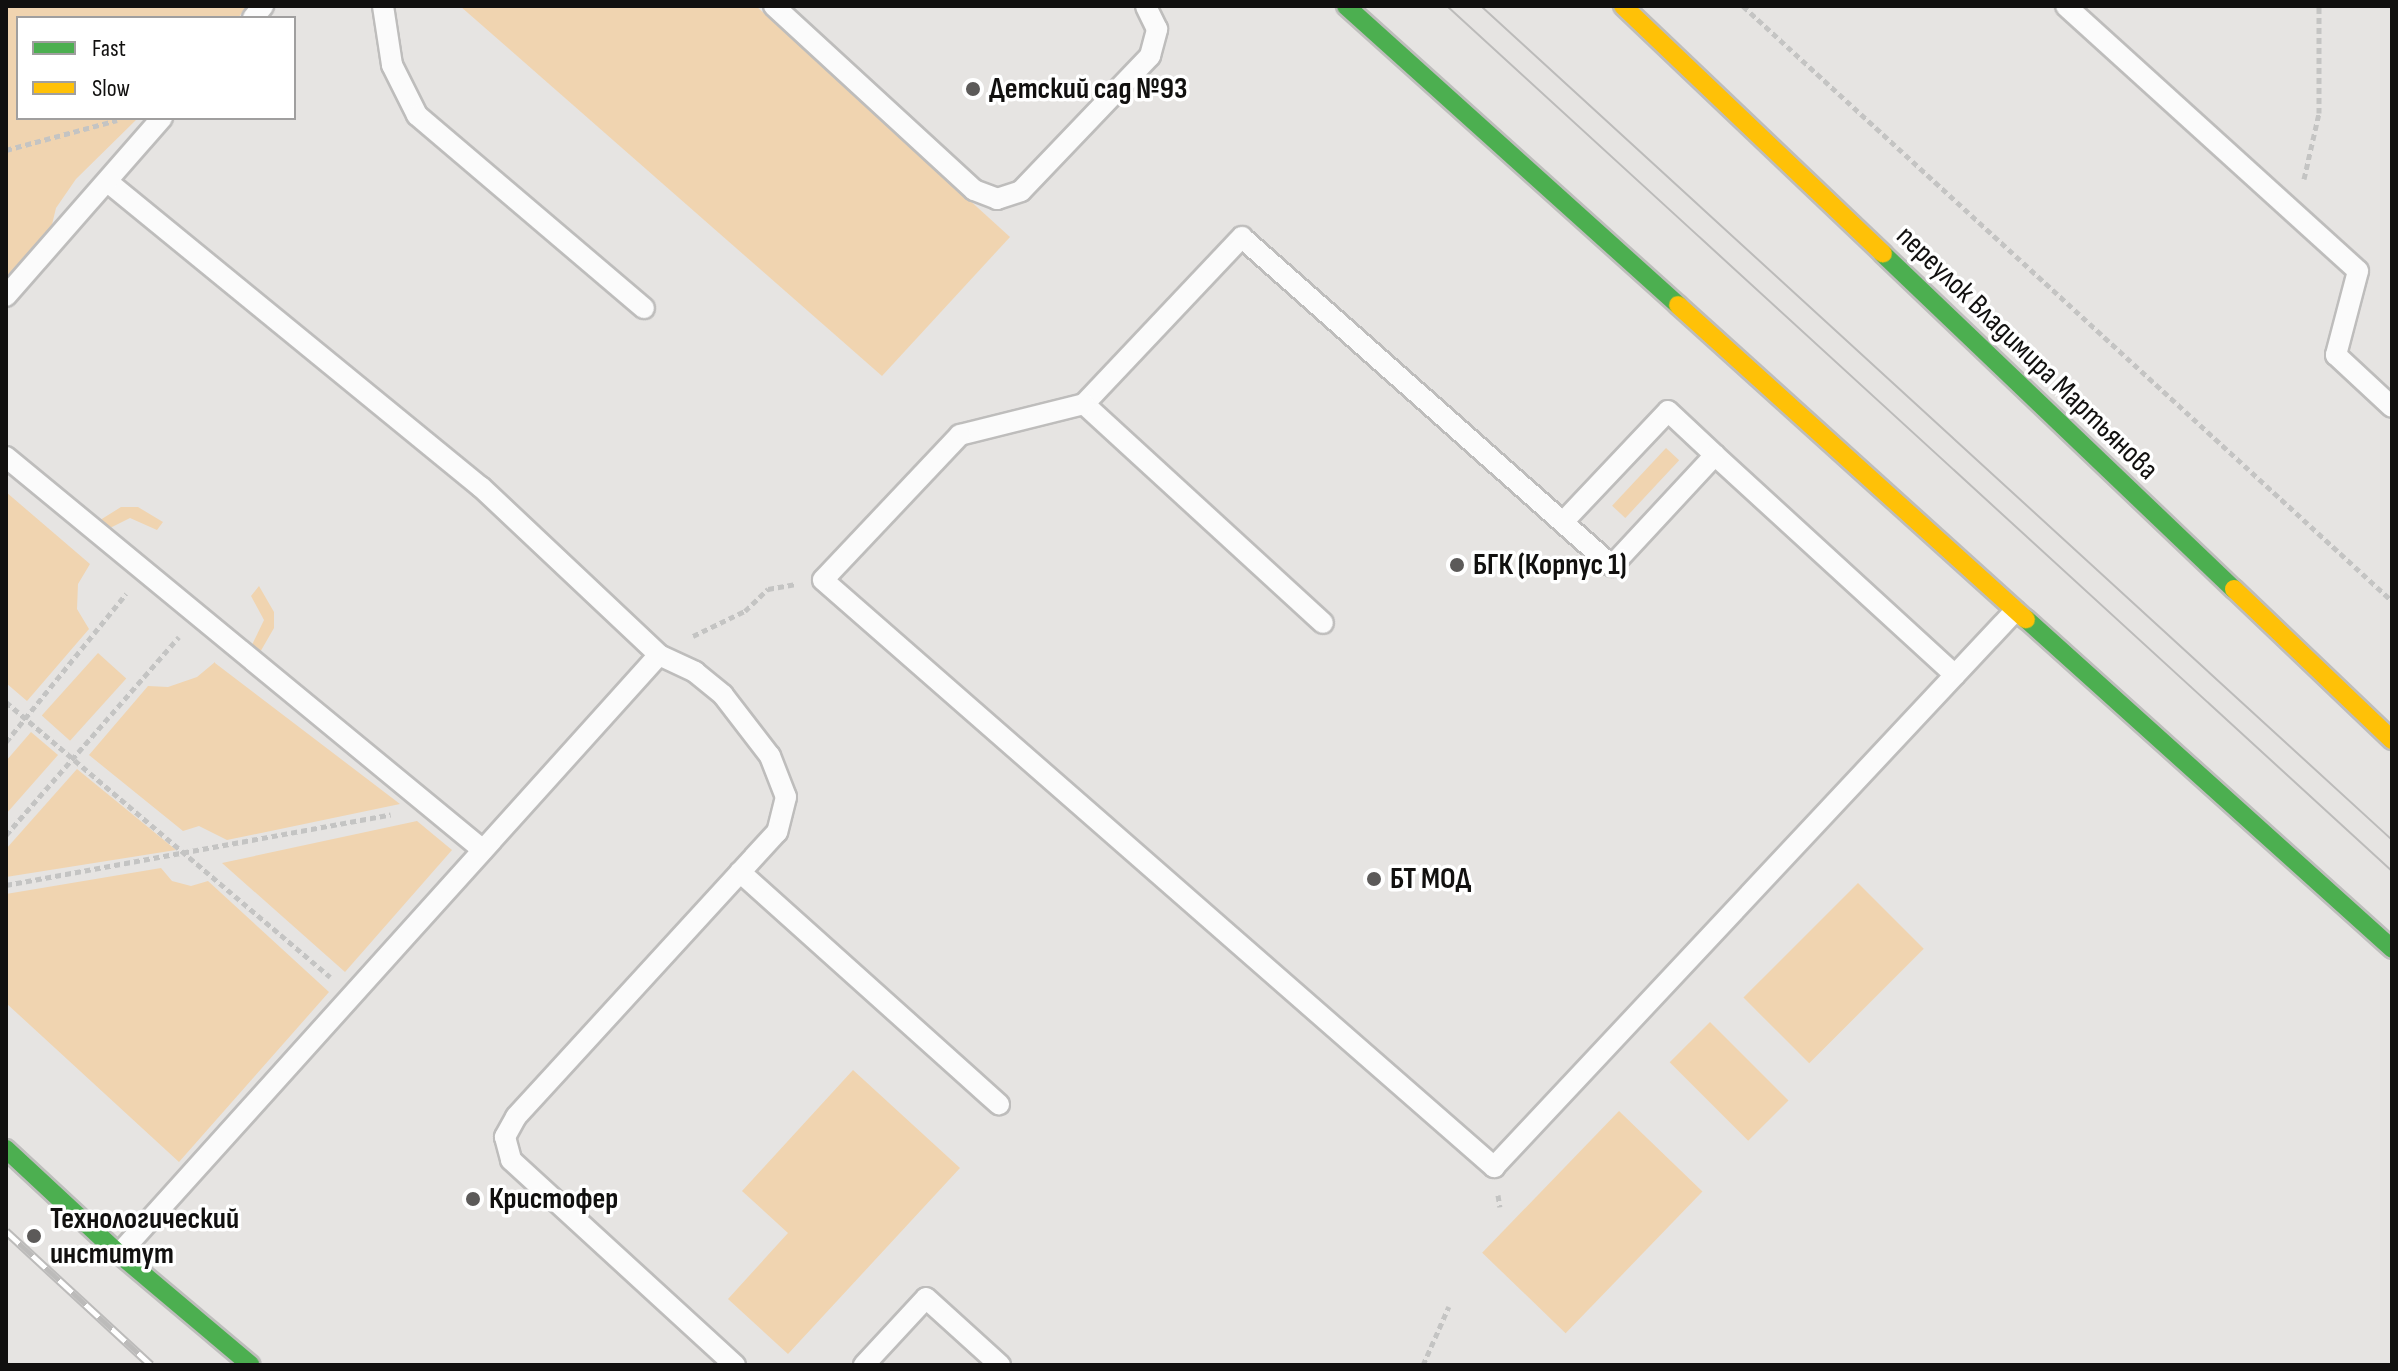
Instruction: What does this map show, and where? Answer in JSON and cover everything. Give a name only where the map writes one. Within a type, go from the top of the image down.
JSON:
[{"type":"street","points":[[1346,6],[2392,949]]},
{"type":"street","name":"переулок Владимира Мартьянова","points":[[1623,6],[2392,740]]},
{"type":"street","points":[[6,1149],[119,1254],[251,1365]]},
{"type":"lane","points":[[383,6],[392,65],[417,115],[644,308]]},
{"type":"lane","points":[[774,6],[974,190],[997,199],[1021,191],[1150,56],[1157,29],[1146,6]]},
{"type":"lane","points":[[2066,6],[2358,271],[2336,355],[2392,407]]},
{"type":"lane","points":[[6,296],[158,122]]},
{"type":"lane","points":[[108,182],[481,487],[659,655],[695,672],[723,695],[770,756],[786,797],[777,832],[516,1117],[505,1137],[511,1160],[735,1365]]},
{"type":"lane","points":[[1715,455],[1612,566],[1242,237],[1084,404],[960,435],[823,580],[1494,1167],[2015,611]]},
{"type":"lane","points":[[1084,404],[1323,623]]},
{"type":"lane","points":[[1564,521],[1668,411],[1955,675]]},
{"type":"lane","points":[[6,457],[483,850]]},
{"type":"lane","points":[[119,1254],[659,655]]},
{"type":"lane","points":[[740,872],[999,1104]]},
{"type":"lane","points":[[864,1365],[926,1298],[1000,1365]]},
{"type":"path","points":[[1743,6],[2392,601]]},
{"type":"path","points":[[2296,215],[2319,113],[2319,6]]},
{"type":"path","points":[[6,150],[118,120]]},
{"type":"path","points":[[134,120],[158,122]]},
{"type":"path","points":[[6,742],[144,571]]},
{"type":"path","points":[[659,655],[745,611],[782,583],[823,580]]},
{"type":"path","points":[[6,835],[198,615]]},
{"type":"path","points":[[6,702],[352,996]]},
{"type":"path","points":[[6,885],[431,807]]},
{"type":"path","points":[[1423,1365],[1449,1306]]},
{"type":"shaded area","points":[[6,6],[247,6],[240,16],[16,16],[16,120],[136,120],[76,179],[56,208],[50,233],[6,279]]},
{"type":"shaded area","points":[[460,6],[756,6],[1010,237],[882,376]]},
{"type":"shaded area","points":[[1666,448],[1679,460],[1625,518],[1612,506]]},
{"type":"shaded area","points":[[6,492],[90,564],[78,584],[77,609],[89,629],[27,701],[6,683]]},
{"type":"shaded area","points":[[121,507],[138,507],[163,522],[157,530],[130,518],[106,530],[97,522]]},
{"type":"shaded area","points":[[259,586],[274,612],[274,628],[259,654],[251,647],[264,620],[251,596]]},
{"type":"shaded area","points":[[98,653],[126,678],[70,741],[42,715]]},
{"type":"shaded area","points":[[215,662],[400,804],[227,840],[199,826],[183,831],[89,755],[148,686],[168,687],[197,677]]},
{"type":"shaded area","points":[[31,732],[58,755],[6,814],[6,761]]},
{"type":"shaded area","points":[[77,769],[176,850],[6,877],[6,849]]},
{"type":"shaded area","points":[[417,821],[452,850],[345,972],[222,863]]},
{"type":"shaded area","points":[[161,868],[172,881],[191,886],[208,881],[329,992],[179,1162],[6,1003],[6,894]]},
{"type":"shaded area","points":[[1858,883],[1924,949],[1809,1063],[1743,998]]},
{"type":"shaded area","points":[[1710,1022],[1788,1100],[1748,1141],[1670,1062]]},
{"type":"shaded area","points":[[853,1070],[960,1168],[788,1354],[728,1299],[788,1233],[742,1191]]},
{"type":"shaded area","points":[[1619,1111],[1702,1192],[1566,1333],[1482,1253]]},
{"type":"tram line","points":[[1447,6],[2392,871]]},
{"type":"tram line","points":[[1481,6],[2392,840]]},
{"type":"railway","points":[[6,1231],[151,1365]]},
{"type":"traffic: fast","points":[[1346,6],[1678,305]]},
{"type":"traffic: fast","points":[[1883,254],[2234,589]]},
{"type":"traffic: fast","points":[[2026,619],[2392,949]]},
{"type":"traffic: fast","points":[[6,1149],[119,1254],[251,1365]]},
{"type":"traffic: slow","points":[[1623,6],[1883,254]]},
{"type":"traffic: slow","points":[[1678,305],[2026,619]]},
{"type":"traffic: slow","points":[[2234,589],[2392,740]]},
{"type":"place","name":"Детский сад №93","points":[[973,89]]},
{"type":"place","name":"БГК (Корпус 1)","points":[[1457,565]]},
{"type":"place","name":"БТ МОД","points":[[1374,879]]},
{"type":"place","name":"Кристофер","points":[[473,1199]]},
{"type":"place","name":"Технологический институт","points":[[34,1236]]}]
